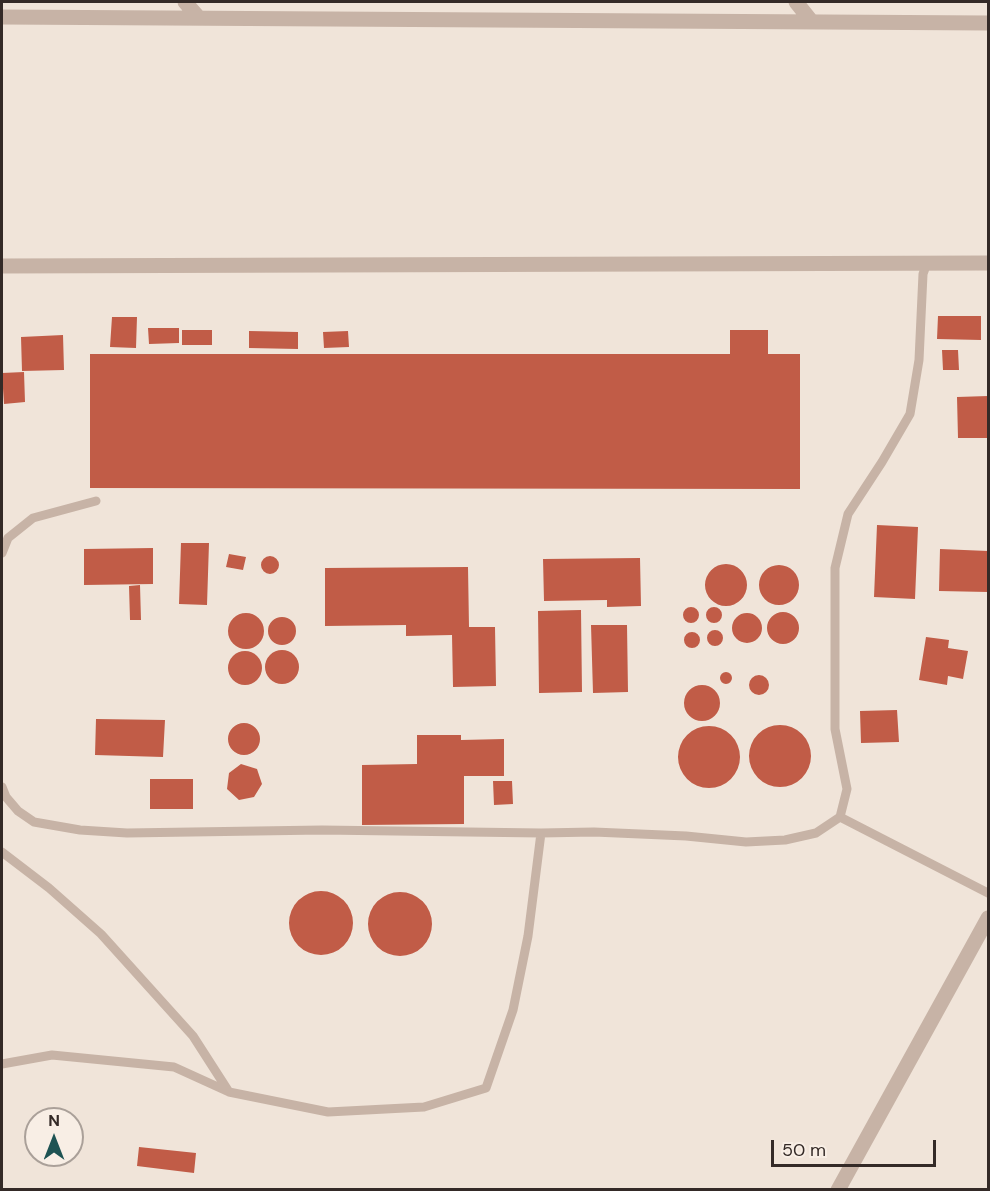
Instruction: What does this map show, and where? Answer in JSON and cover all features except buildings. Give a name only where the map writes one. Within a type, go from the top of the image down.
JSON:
[{"type":"street","points":[[185,2],[199,18]]},
{"type":"street","points":[[796,2],[812,22]]},
{"type":"street","points":[[2,17],[988,23]]},
{"type":"street","points":[[2,266],[988,262]]},
{"type":"street","points":[[838,1190],[988,918]]},
{"type":"lane","points":[[2,787],[6,797],[18,811],[34,822],[80,830],[127,833],[322,830],[605,832],[746,842],[785,840],[816,833],[840,817],[847,789],[834,729],[835,568],[848,514],[910,414],[920,360],[923,274],[927,263]]},
{"type":"lane","points":[[2,553],[8,538],[33,518],[96,501]]},
{"type":"lane","points":[[840,817],[988,893]]},
{"type":"lane","points":[[2,1064],[52,1055],[174,1067],[228,1092],[328,1112],[424,1107],[486,1088],[513,1010],[528,936],[542,833]]},
{"type":"lane","points":[[2,852],[49,888],[101,934],[193,1036],[228,1092]]}]
